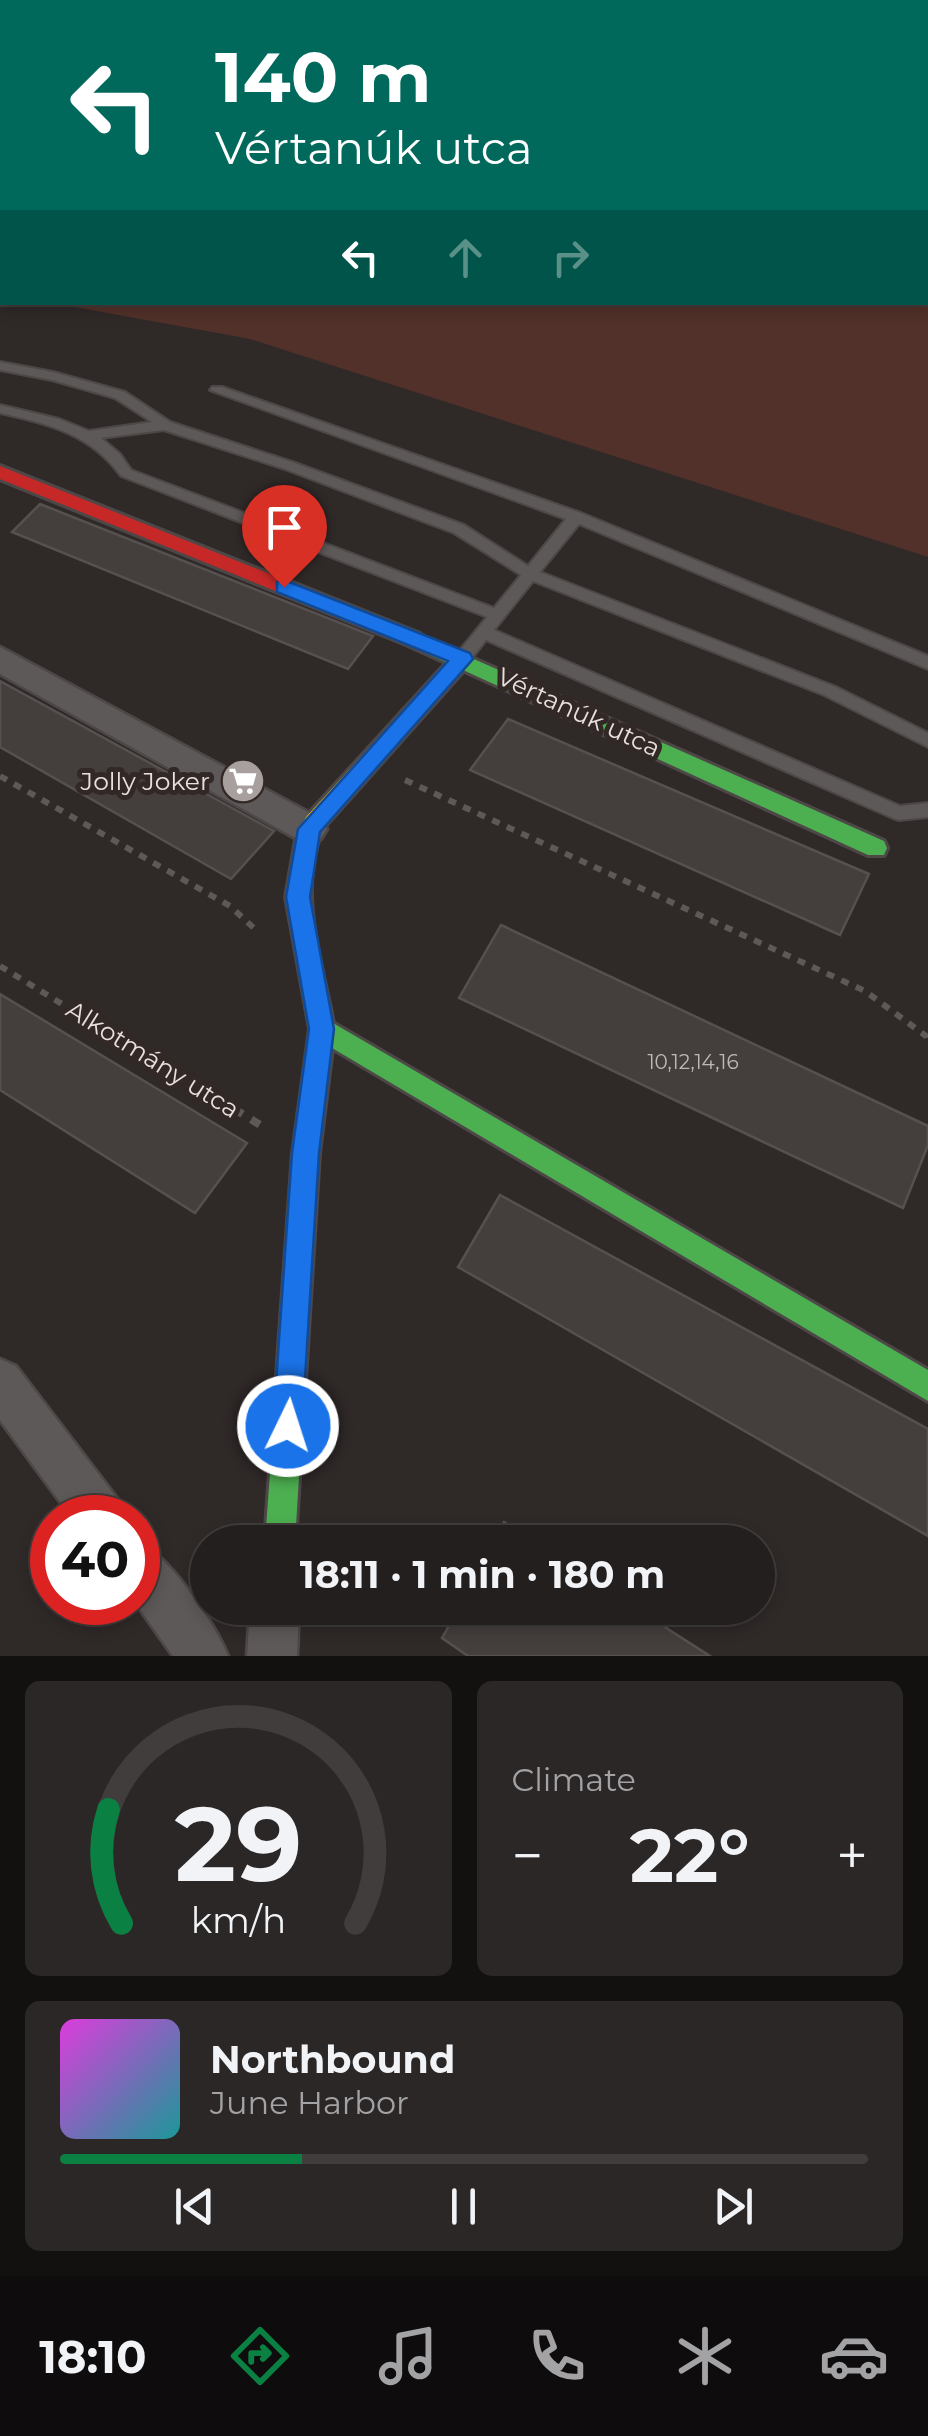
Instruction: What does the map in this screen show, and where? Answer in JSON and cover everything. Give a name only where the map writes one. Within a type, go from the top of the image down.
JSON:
[{"type":"street","name":"Vértanúk utca","points":[[0,472],[462,659],[876,848]]},
{"type":"street","points":[[281,1525],[306,1153],[322,1029],[298,897],[309,829],[462,659]]},
{"type":"street","points":[[0,660],[309,829]]},
{"type":"street","points":[[322,1029],[928,1386]]},
{"type":"street","points":[[0,1382],[85,1495]]},
{"type":"street","points":[[160,1596],[203,1656]]},
{"type":"street","points":[[272,1656],[274,1625]]},
{"type":"lane","points":[[0,366],[120,395],[165,424],[459,529],[530,574],[830,691],[928,741]]},
{"type":"lane","points":[[217,390],[576,517],[928,664]]},
{"type":"lane","points":[[0,409],[64,423],[90,435],[126,473],[497,615]]},
{"type":"lane","points":[[90,435],[165,424]]},
{"type":"lane","points":[[462,659],[576,517]]},
{"type":"lane","points":[[484,632],[899,812],[928,810]]},
{"type":"path","points":[[368,763],[865,991],[926,1036],[928,1043]]},
{"type":"path","points":[[0,776],[230,906]]},
{"type":"path","name":"Alkotmány utca","points":[[0,966],[306,1153]]},
{"type":"shaded area","points":[[64,305],[928,305],[928,557],[250,339]]},
{"type":"building","points":[[40,504],[373,636],[348,669],[12,532]]},
{"type":"building","points":[[0,681],[274,831],[231,879],[0,747]]},
{"type":"building","points":[[508,719],[869,874],[840,935],[470,770]]},
{"type":"building","points":[[501,925],[928,1126],[928,1145],[903,1208],[459,998]]},
{"type":"building","points":[[0,994],[247,1143],[195,1213],[0,1090]]},
{"type":"building","points":[[500,1195],[928,1429],[928,1536],[458,1267]]},
{"type":"building","points":[[449,1625],[662,1625],[710,1656],[468,1656],[442,1638]]},
{"type":"traffic: fast","points":[[413,639],[876,848]]},
{"type":"traffic: fast","points":[[281,1525],[306,1153],[322,1029],[298,897],[309,829],[315,822]]},
{"type":"traffic: fast","points":[[322,1029],[928,1386]]},
{"type":"traffic: slow","points":[[315,822],[462,659]]},
{"type":"traffic: jam","points":[[0,472],[413,639]]},
{"type":"place","name":"Jolly Joker","points":[[243,781]]},
{"type":"route","points":[[284,587],[462,659],[309,829],[298,897],[322,1029],[306,1153],[288,1426]]}]
